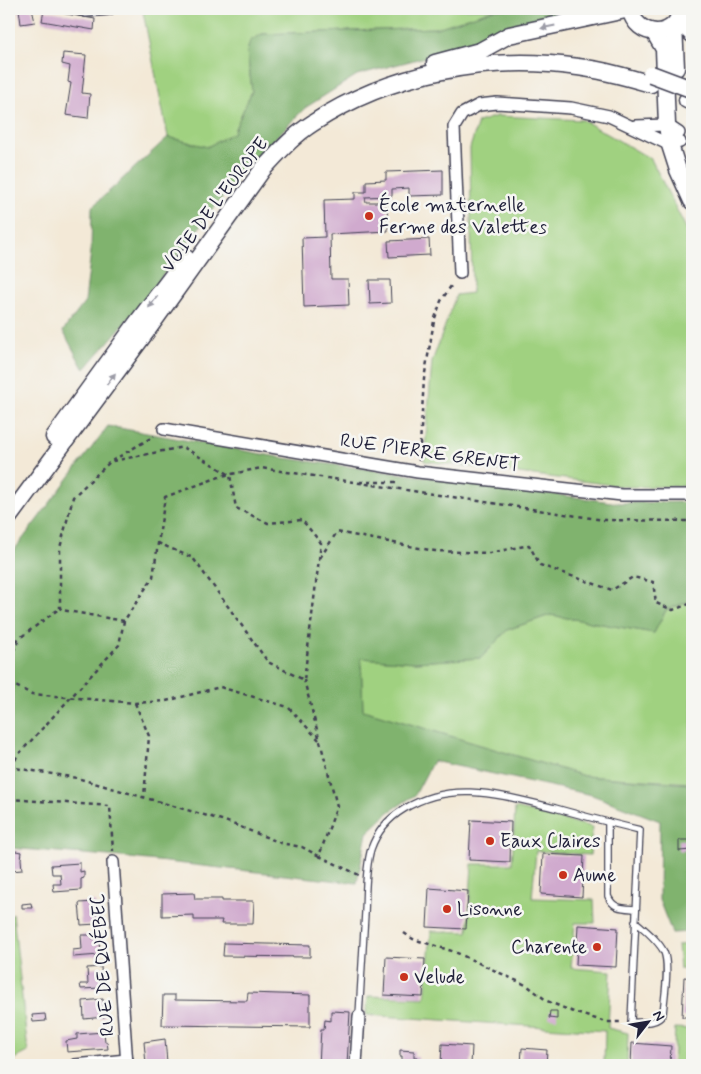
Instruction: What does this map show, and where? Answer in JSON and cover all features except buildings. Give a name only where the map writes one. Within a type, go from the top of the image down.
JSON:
[{"type":"main road","points":[[435,64],[480,51],[509,35],[630,9],[635,22],[641,28],[654,32],[667,30],[681,15]]},
{"type":"main road","points":[[681,15],[692,34]]},
{"type":"main road","points":[[681,15],[674,136],[692,175]]},
{"type":"main road","points":[[654,32],[664,49],[678,170],[692,201]]},
{"type":"main road","name":"VOIE DE L'EUROPE","points":[[9,500],[136,324],[275,143],[310,115],[343,94],[379,79],[435,64],[486,55],[532,54],[596,59],[691,95]]},
{"type":"main road","name":"VOIE DE L'EUROPE","points":[[9,516],[264,169],[285,146],[312,124],[345,104],[374,90],[420,76],[478,65],[526,63],[577,66],[651,79]]},
{"type":"street","points":[[78,9],[86,11],[109,9]]},
{"type":"street","points":[[460,273],[454,127],[462,114],[480,105],[497,103],[571,108],[609,116],[633,126],[674,136]]},
{"type":"street","points":[[633,126],[674,136]]},
{"type":"street","name":"RUE PIERRE GRENET","points":[[164,429],[418,472],[622,495],[692,495]]},
{"type":"street","name":"RUE DE QUÉBEC","points":[[114,862],[127,1063]]},
{"type":"street","points":[[356,1065],[358,1016]]},
{"type":"street","points":[[74,1065],[127,1063]]},
{"type":"lane","points":[[358,1016],[367,879],[371,851],[377,836],[387,822],[415,802],[436,794],[484,792],[507,796],[640,830],[635,921],[631,1022],[654,1022],[659,1020],[663,1014],[666,961],[664,952],[635,921]]},
{"type":"lane","points":[[608,822],[608,896],[611,903],[617,907],[636,909]]},
{"type":"path","points":[[418,472],[424,379],[434,321],[441,301],[460,273]]},
{"type":"path","points":[[60,608],[60,548],[73,497],[113,460],[164,429]]},
{"type":"path","points":[[113,460],[183,447],[230,475],[236,508],[268,523],[302,520],[321,543],[304,680],[337,806],[319,856]]},
{"type":"path","points":[[9,775],[10,767],[17,756],[119,645],[124,621],[153,577],[165,497],[230,475],[261,468],[604,520],[692,520]]},
{"type":"path","points":[[319,559],[337,532],[435,550],[490,553],[529,545],[540,565],[612,590],[633,577],[653,582],[656,603],[673,610],[692,603]]},
{"type":"path","points":[[158,543],[193,558],[268,662],[304,680]]},
{"type":"path","points":[[60,608],[62,610],[124,621]]},
{"type":"path","points":[[9,646],[60,608]]},
{"type":"path","points":[[9,658],[22,636]]},
{"type":"path","points":[[9,683],[32,694],[135,702],[166,701],[220,688],[288,708],[320,741]]},
{"type":"path","points":[[135,702],[149,736],[144,797]]},
{"type":"path","points":[[10,767],[77,778],[225,821],[281,842],[302,847],[367,879]]},
{"type":"path","points":[[9,799],[110,806],[114,862]]},
{"type":"path","points":[[404,933],[413,939],[455,952],[528,986],[547,1001],[576,1013],[606,1022],[631,1022]]},
{"type":"green space","points":[[158,9],[496,9],[437,28],[262,34],[250,41],[247,52],[252,91],[233,133],[207,147],[168,137],[143,12]]},
{"type":"green space","points":[[496,9],[580,9],[529,20],[483,39],[479,43],[357,75],[305,108],[242,172],[140,305],[85,369],[83,368],[63,331],[85,302],[91,251],[92,207],[168,137],[207,147],[233,133],[252,91],[247,52],[250,41],[262,34],[437,28]]},
{"type":"green space","points":[[497,116],[583,120],[651,159],[692,240],[692,486],[628,487],[424,461],[432,362],[456,295],[472,293],[470,148],[478,122]]},
{"type":"green space","points":[[108,426],[284,458],[619,503],[692,502],[692,600],[666,610],[654,633],[550,615],[507,630],[481,658],[415,662],[361,658],[363,710],[584,776],[689,784],[692,794],[692,932],[672,933],[659,900],[660,821],[592,795],[433,761],[415,795],[389,812],[367,833],[357,883],[121,857],[9,848],[9,557]]},
{"type":"green space","points":[[692,600],[692,783],[584,776],[363,710],[361,658],[415,662],[481,658],[507,630],[550,615],[654,633],[666,610]]},
{"type":"green space","points":[[515,808],[592,827],[590,855],[536,851],[532,898],[594,900],[595,923],[575,923],[571,968],[611,971],[608,1028],[628,1033],[627,1065],[604,1065],[605,1031],[366,1015],[368,996],[425,998],[431,931],[468,932],[472,864],[512,864]]},
{"type":"green space","points":[[13,914],[28,1052],[9,1062],[9,917]]},
{"type":"green space","points":[[692,944],[692,971],[680,969],[678,945]]},
{"type":"green space","points":[[675,1028],[692,1029],[692,1065],[673,1065]]},
{"type":"place","name":"École maternelle Ferme des Valettes","points":[[369,216]]},
{"type":"place","name":"Eaux Claires","points":[[490,841]]},
{"type":"place","name":"Aume","points":[[563,875]]},
{"type":"place","name":"Lisonne","points":[[447,909]]},
{"type":"place","name":"Charente","points":[[597,947]]},
{"type":"place","name":"Velude","points":[[404,977]]}]
